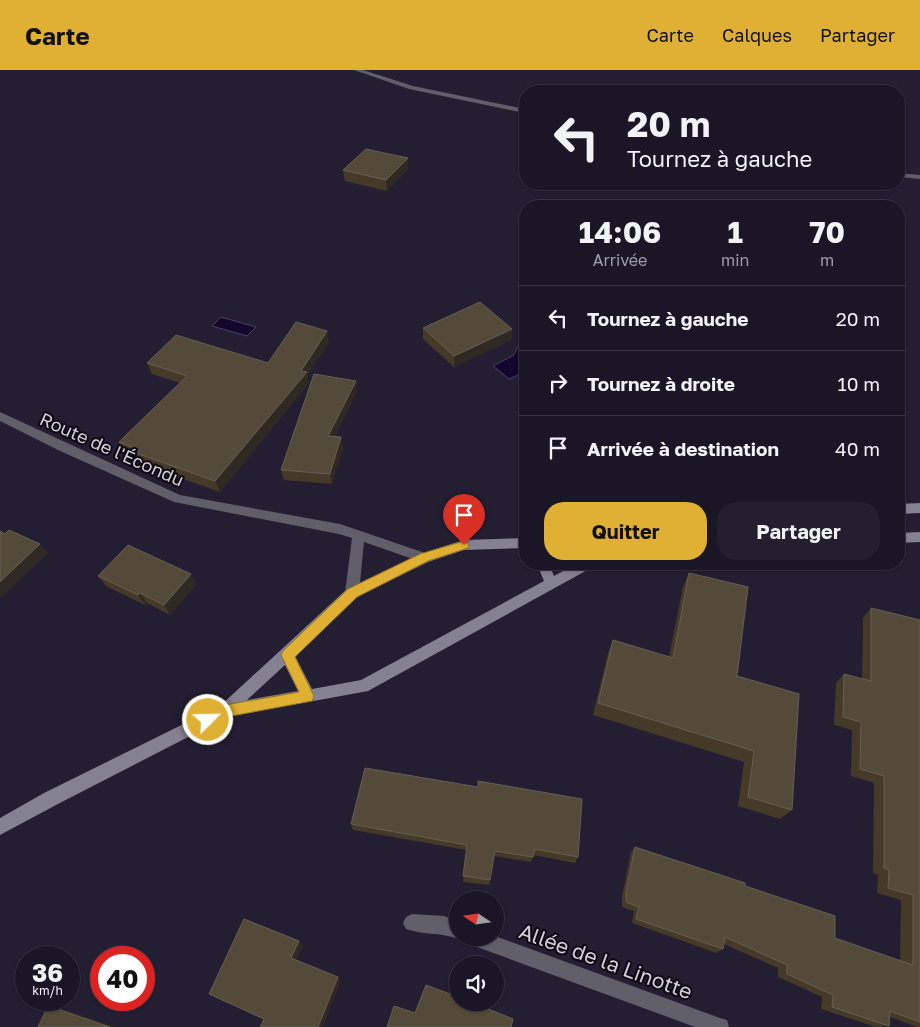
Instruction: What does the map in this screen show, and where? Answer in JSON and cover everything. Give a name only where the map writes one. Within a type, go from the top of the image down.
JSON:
[{"type":"street","points":[[357,70],[411,88],[519,110]]},
{"type":"street","points":[[905,175],[920,178]]},
{"type":"street","name":"Route de l'Écondu","points":[[0,416],[62,447],[178,499],[340,529],[358,537],[424,558]]},
{"type":"street","points":[[905,509],[920,508]]},
{"type":"street","points":[[352,593],[358,537]]},
{"type":"street","points":[[905,538],[920,537]]},
{"type":"street","points":[[0,827],[58,795],[225,711],[352,593],[424,558],[464,545],[519,542]]},
{"type":"street","points":[[546,570],[551,583]]},
{"type":"street","points":[[225,711],[363,686],[576,570]]},
{"type":"street","points":[[287,655],[308,696]]},
{"type":"street","points":[[412,923],[449,927]]},
{"type":"street","name":"Allée de la Linotte","points":[[499,946],[720,1027]]},
{"type":"shaded area","points":[[221,317],[256,327],[247,336],[212,326]]},
{"type":"shaded area","points":[[517,348],[519,348],[519,375],[509,379],[493,366],[514,355]]},
{"type":"building","points":[[366,149],[408,158],[386,180],[343,170]]},
{"type":"building","points":[[480,302],[512,329],[454,356],[423,328]]},
{"type":"building","points":[[296,322],[327,331],[301,371],[307,372],[215,481],[136,453],[139,450],[119,442],[187,376],[147,363],[176,335],[268,363]]},
{"type":"building","points":[[314,374],[356,381],[328,436],[341,437],[330,474],[281,470]]},
{"type":"building","points":[[9,530],[40,544],[0,582],[0,531],[5,534]]},
{"type":"building","points":[[128,545],[191,574],[164,605],[98,576]]},
{"type":"building","points":[[689,573],[748,587],[737,676],[799,694],[792,810],[748,797],[754,751],[598,703],[613,640],[673,658]]},
{"type":"building","points":[[871,608],[920,620],[920,1022],[890,1011],[889,1026],[832,1007],[833,995],[787,974],[787,965],[725,937],[723,949],[636,919],[639,907],[626,902],[626,892],[635,847],[745,883],[745,886],[835,916],[835,938],[913,965],[913,895],[888,888],[889,870],[884,868],[884,776],[860,769],[861,722],[843,717],[844,674],[871,681]]},
{"type":"building","points":[[365,768],[478,787],[478,781],[582,799],[578,857],[535,849],[533,857],[495,851],[490,880],[463,876],[467,845],[351,824]]},
{"type":"building","points":[[244,919],[299,941],[291,958],[338,977],[318,1027],[260,1027],[264,1019],[209,994]]},
{"type":"building","points":[[426,985],[449,994],[449,1011],[493,1011],[513,1019],[511,1027],[387,1027],[394,1006],[415,1013]]},
{"type":"building","points":[[46,1011],[63,1011],[110,1027],[38,1027]]},
{"type":"route","points":[[208,720],[225,711],[308,696],[287,655],[352,593],[424,558],[464,545]]}]
